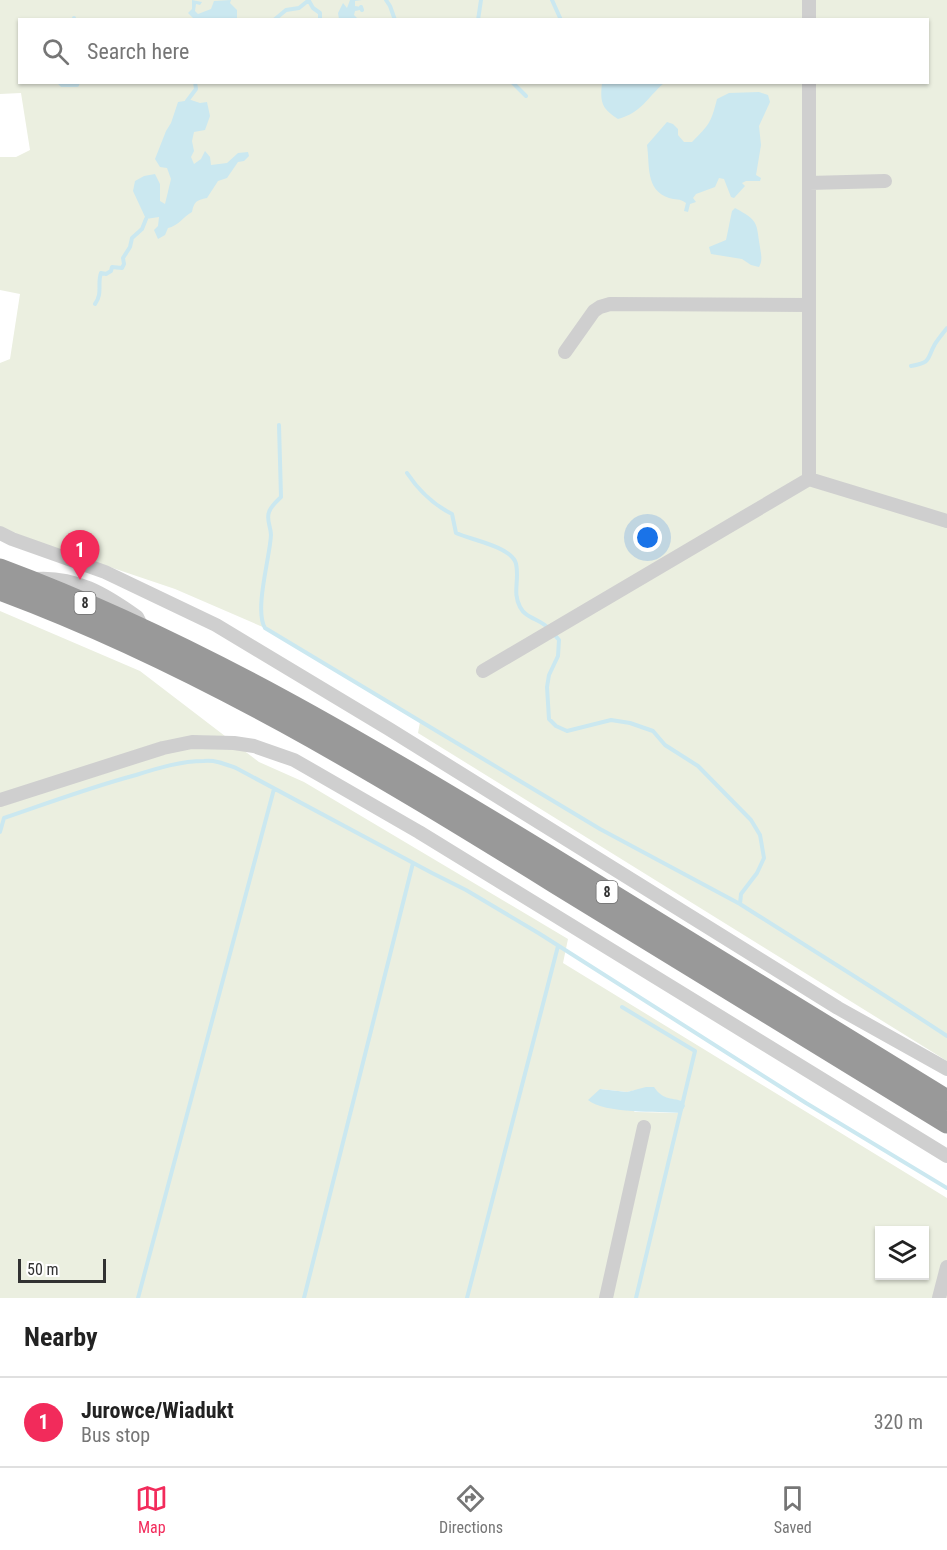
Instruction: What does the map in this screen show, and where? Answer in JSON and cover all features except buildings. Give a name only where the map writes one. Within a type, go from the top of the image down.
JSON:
[{"type":"highway","name":"8","points":[[0,569],[11,590],[173,664],[315,738],[947,1123]]},
{"type":"highway","name":"8","points":[[11,590],[142,628],[225,668],[397,764],[947,1100]]},
{"type":"street","points":[[809,0],[809,18]]},
{"type":"street","points":[[809,84],[809,479]]},
{"type":"street","points":[[809,183],[885,181]]},
{"type":"street","points":[[565,352],[594,311],[610,304],[809,305]]},
{"type":"street","points":[[483,670],[809,479],[947,521]]},
{"type":"street","points":[[0,533],[105,572],[216,625],[389,729],[838,1008],[947,1069]]},
{"type":"street","points":[[0,800],[163,748],[192,742],[234,743],[274,752],[294,760],[419,832],[947,1156]]},
{"type":"street","points":[[606,1298],[644,1127]]},
{"type":"street","points":[[939,1298],[947,1268]]},
{"type":"shaded area","points":[[0,0],[947,0],[947,1061],[418,733],[420,722],[265,628],[175,589],[15,535],[0,526],[0,363],[10,359],[20,294],[0,290],[0,157],[16,157],[30,150],[21,93],[0,94]]},
{"type":"shaded area","points":[[0,611],[140,671],[259,762],[304,782],[568,939],[563,963],[947,1198],[947,1298],[0,1298]],"holes":[[[600,1089],[627,1092],[636,1090],[683,1101],[681,1113],[635,1112]]]},
{"type":"water","points":[[192,0],[202,2],[200,5],[196,4],[195,11],[198,14],[211,9],[214,1],[231,0],[230,3],[237,10],[237,18],[193,18],[188,13],[192,9]]},
{"type":"water","points":[[350,0],[362,0],[355,1],[355,6],[361,7],[360,10],[355,11],[354,15],[357,18],[339,18],[338,13],[343,3],[347,8]]},
{"type":"water","points":[[602,84],[663,84],[638,109],[618,119],[605,108],[601,95]]},
{"type":"water","points":[[759,92],[768,95],[770,102],[759,126],[761,145],[756,175],[761,178],[760,181],[742,183],[745,186],[734,198],[731,197],[724,179],[719,178],[715,187],[696,194],[693,198],[696,202],[690,204],[688,212],[684,211],[686,203],[669,198],[656,189],[650,176],[647,145],[667,122],[678,129],[678,135],[684,142],[692,142],[709,123],[717,99],[729,93]]},
{"type":"water","points":[[191,100],[200,103],[207,102],[210,116],[205,130],[194,132],[192,141],[194,151],[191,157],[194,164],[201,159],[205,151],[210,157],[211,165],[227,163],[238,153],[248,152],[249,156],[244,161],[238,162],[227,178],[218,181],[207,198],[196,202],[192,212],[168,228],[165,235],[158,239],[154,230],[158,226],[159,217],[146,219],[133,191],[135,181],[155,174],[160,184],[160,201],[165,204],[171,179],[167,168],[160,167],[155,159],[178,102]]},
{"type":"water","points":[[735,208],[755,223],[761,255],[759,267],[742,259],[711,254],[709,247],[726,240],[732,211]]},
{"type":"water","points":[[654,1087],[663,1096],[683,1101],[685,1106],[681,1113],[619,1110],[606,1108],[588,1100],[600,1089],[627,1092]]},
{"type":"waterway","points":[[276,18],[286,10],[299,8],[309,0]]},
{"type":"waterway","points":[[386,0],[394,18]]},
{"type":"waterway","points":[[478,18],[481,0]]},
{"type":"waterway","points":[[552,0],[560,18]]},
{"type":"waterway","points":[[309,1],[320,13],[320,18]]},
{"type":"waterway","points":[[61,84],[77,84]]},
{"type":"waterway","points":[[187,101],[196,89],[195,84]]},
{"type":"waterway","points":[[514,84],[526,96]]},
{"type":"waterway","points":[[95,304],[99,296],[101,273],[106,274],[111,271],[112,267],[122,268],[123,258],[130,247],[132,238],[142,229],[146,219]]},
{"type":"waterway","points":[[911,366],[928,360],[935,344],[947,328]]},
{"type":"waterway","points":[[279,425],[281,497],[272,506],[268,515],[271,535],[261,609],[265,628],[600,829],[740,904]]},
{"type":"waterway","points":[[407,473],[426,496],[452,514],[456,533],[497,547],[511,556],[517,566],[516,595],[520,607],[526,614],[549,629]]},
{"type":"waterway","points":[[554,634],[559,640],[558,656],[549,675],[547,687],[549,719],[556,726],[567,731],[611,720],[630,723],[653,731],[665,745],[698,766],[751,820],[760,835],[764,858],[757,873],[741,894],[740,904],[947,1036]]},
{"type":"waterway","points":[[0,832],[4,818],[161,767],[208,761],[236,768],[466,890],[540,934],[806,1103],[947,1188]]},
{"type":"waterway","points":[[138,1298],[274,789]]},
{"type":"waterway","points":[[304,1298],[413,863]]},
{"type":"waterway","points":[[467,1298],[558,946]]},
{"type":"waterway","points":[[622,1007],[695,1051],[636,1298]]},
{"type":"place","name":"Jurowce/Wiadukt","points":[[80,580]]}]
